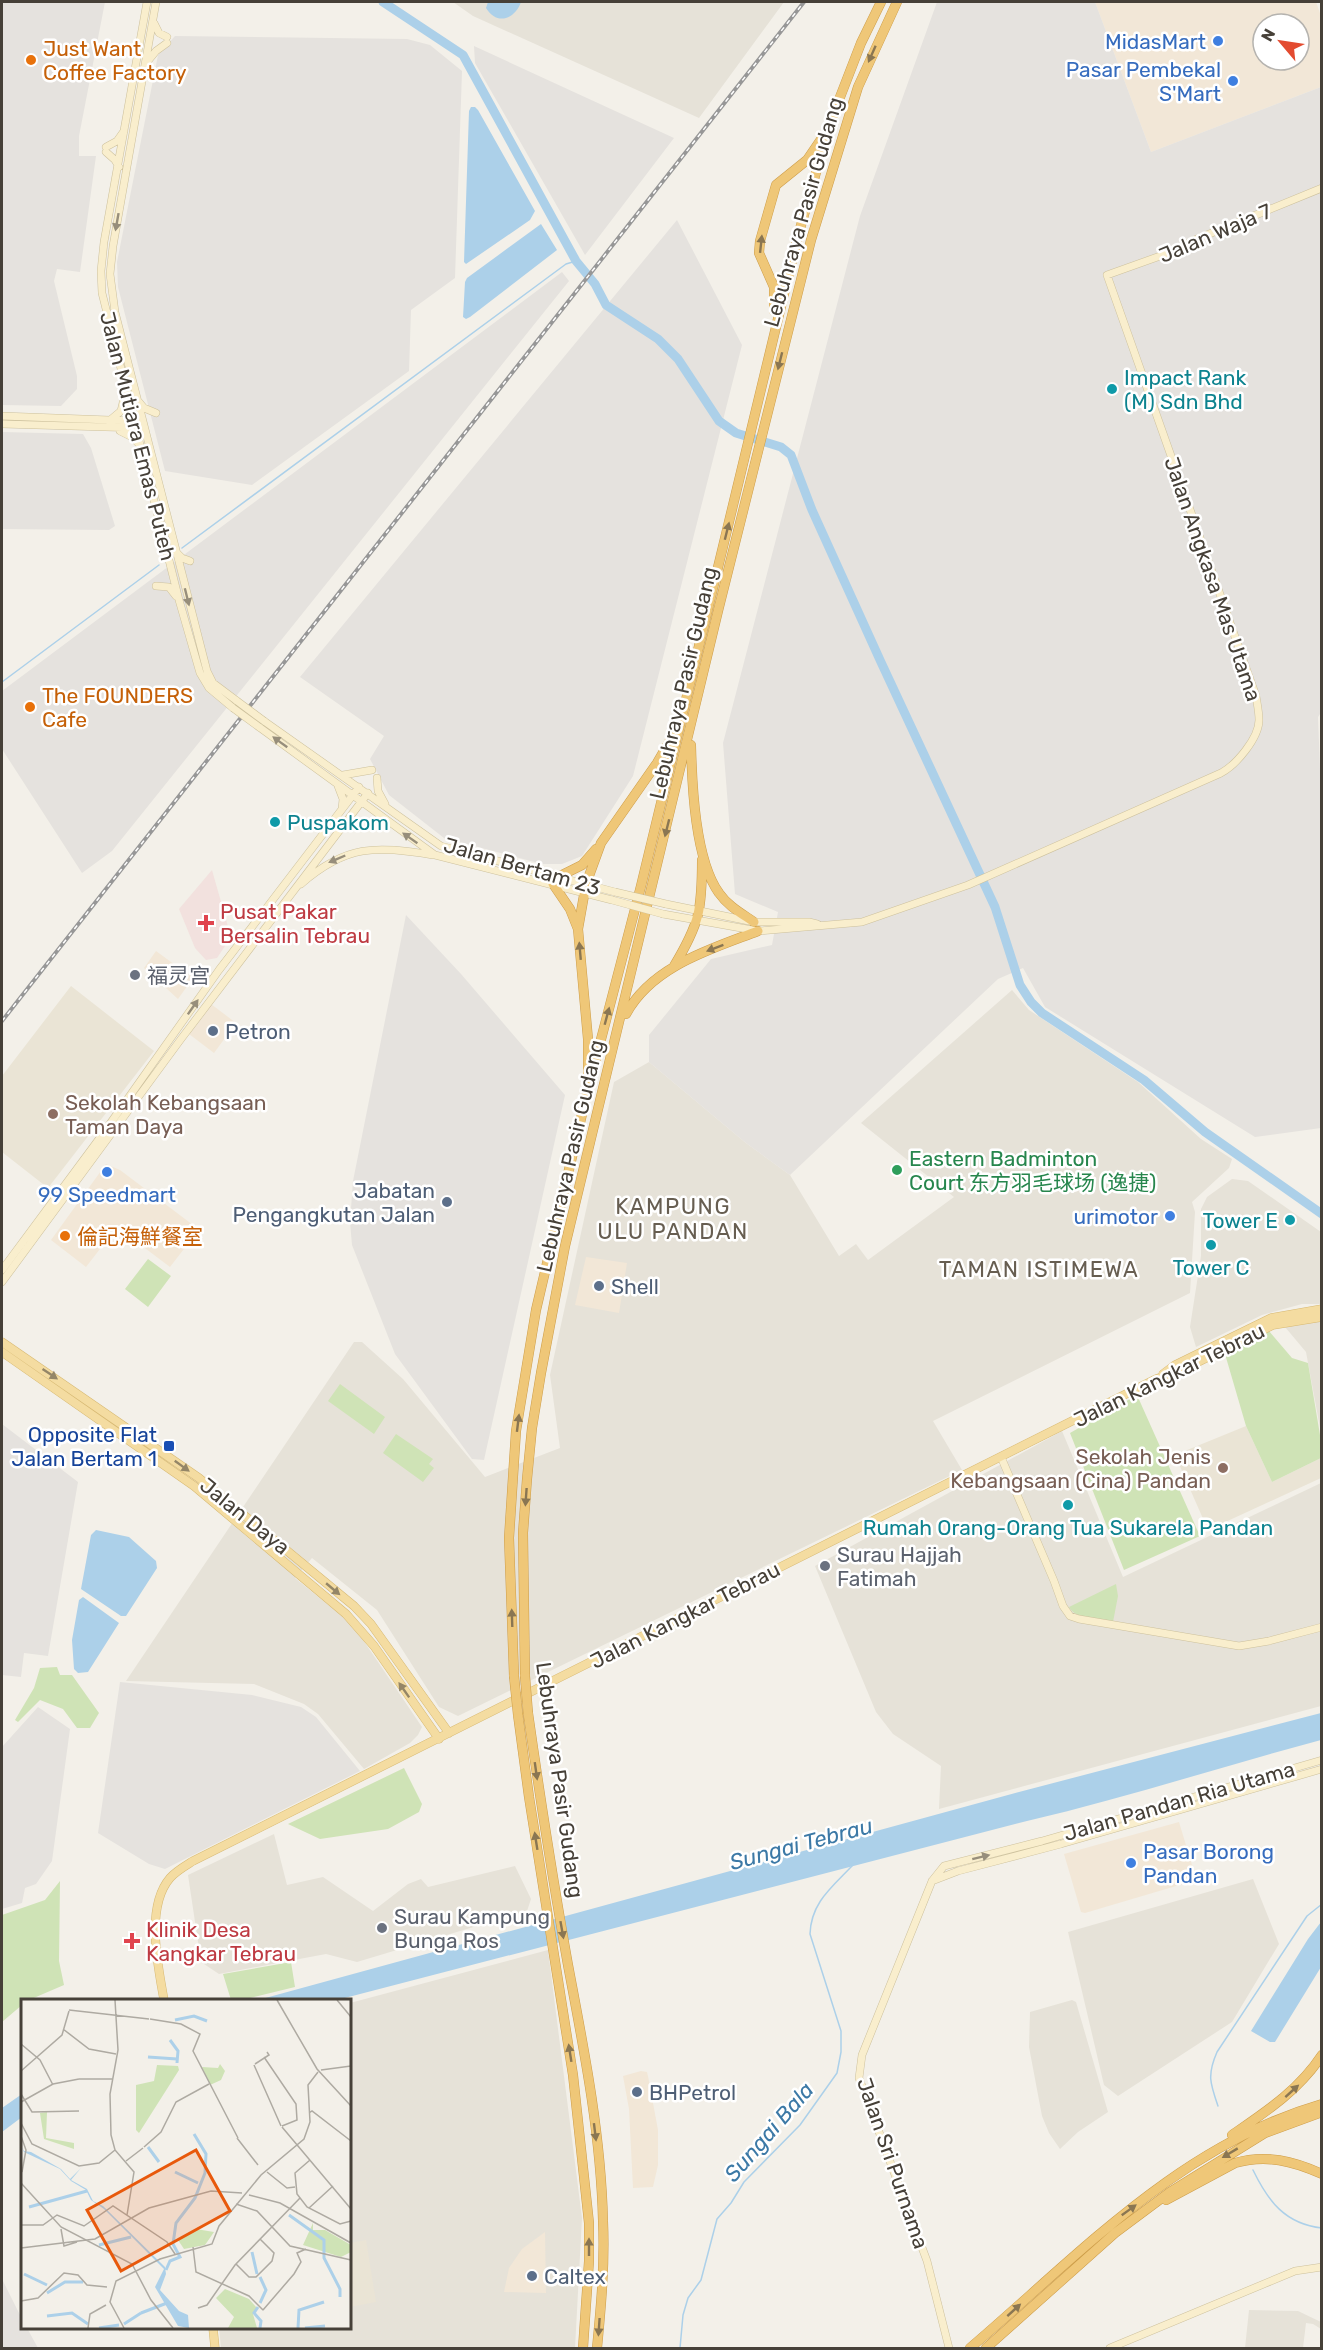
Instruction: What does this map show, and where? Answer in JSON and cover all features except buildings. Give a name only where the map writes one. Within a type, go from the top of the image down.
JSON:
[{"type":"highway","name":"Lebuhraya Pasir Gudang","points":[[597,2349],[603,2221],[596,2140],[582,2033],[514,1676],[509,1538],[516,1431],[536,1310],[587,1093],[636,905],[798,236],[830,123],[858,51],[881,2]]},
{"type":"highway","name":"Lebuhraya Pasir Gudang","points":[[583,2349],[589,2261],[589,2223],[573,2075],[545,1899],[523,1714],[525,1676],[523,1533],[532,1428],[570,1226],[811,240],[842,134],[872,54],[897,2]]},
{"type":"highway","points":[[767,361],[776,295],[759,253],[760,241],[776,185],[807,160],[830,123]]},
{"type":"highway","points":[[578,929],[555,880],[582,865],[601,843],[657,763],[680,722]]},
{"type":"highway","points":[[619,1027],[633,1002],[646,988],[673,968],[756,926],[733,908],[718,892],[702,850],[694,805],[691,730]]},
{"type":"highway","points":[[587,1093],[588,1040],[578,929],[585,888],[601,843]]},
{"type":"highway","points":[[673,968],[692,936],[699,916],[702,850]]},
{"type":"highway","points":[[970,2349],[1102,2230],[1276,2105],[1299,2084],[1322,2055]]},
{"type":"highway","points":[[1194,2163],[1264,2125],[1322,2104]]},
{"type":"highway","points":[[986,2349],[1115,2233],[1185,2181],[1265,2133],[1322,2112]]},
{"type":"highway","points":[[1145,2211],[1235,2163],[1247,2159],[1279,2159],[1322,2174]]},
{"type":"main road","points":[[1275,1321],[1322,1309]]},
{"type":"main road","name":"Jalan Kangkar Tebrau","points":[[164,1999],[156,1942],[159,1897],[170,1877],[193,1861],[1156,1379],[1180,1371],[1275,1321],[1322,1317]]},
{"type":"main road","name":"Jalan Daya","points":[[2,1342],[208,1485],[354,1606],[371,1624],[449,1733]]},
{"type":"main road","name":"Jalan Daya","points":[[2,1352],[194,1486],[346,1614],[374,1646],[439,1739]]},
{"type":"main road","points":[[374,1646],[396,1669],[397,1665],[386,1646]]},
{"type":"main road","points":[[440,1719],[455,1725],[470,1722]]},
{"type":"main road","points":[[422,1747],[429,1739],[430,1725]]},
{"type":"main road","points":[[213,2329],[215,2349]]},
{"type":"street","name":"Jalan Mutiara Emas Puteh","points":[[147,2],[101,271],[102,293],[126,391],[139,424],[209,678],[235,704]]},
{"type":"street","name":"Jalan Mutiara Emas Puteh","points":[[156,2],[131,139],[110,274],[115,312],[137,401],[142,449],[179,600],[204,682],[262,724],[360,802]]},
{"type":"street","points":[[146,63],[167,40],[156,30],[153,21]]},
{"type":"street","points":[[138,63],[149,40],[143,25]]},
{"type":"street","points":[[118,167],[106,150],[117,141],[125,128]]},
{"type":"street","points":[[127,164],[122,150],[131,139]]},
{"type":"street","name":"Jalan Waja 7","points":[[1107,275],[1177,250],[1192,241],[1322,188]]},
{"type":"street","name":"Jalan Angkasa Mas Utama","points":[[663,914],[699,916],[756,926],[809,927],[821,924],[862,922],[990,875],[1230,768],[1244,752],[1258,727],[1256,696],[1107,275]]},
{"type":"street","points":[[109,424],[121,411],[126,391]]},
{"type":"street","points":[[137,401],[144,408],[156,413]]},
{"type":"street","points":[[2,416],[109,424],[138,442],[142,449]]},
{"type":"street","points":[[2,424],[139,424]]},
{"type":"street","points":[[176,552],[182,558],[190,561]]},
{"type":"street","points":[[156,586],[169,587],[179,600]]},
{"type":"street","name":"Jalan Mutiara Emas Puteh","points":[[262,724],[368,793]]},
{"type":"street","points":[[343,775],[372,770]]},
{"type":"street","points":[[378,778],[378,791],[386,807]]},
{"type":"street","points":[[338,786],[342,809]]},
{"type":"street","points":[[2,1270],[232,954],[359,787]]},
{"type":"street","points":[[2,1282],[290,893],[368,793]]},
{"type":"street","name":"Jalan Bertam 23","points":[[368,793],[441,846],[585,888],[615,892],[666,904]]},
{"type":"street","name":"Jalan Bertam 23","points":[[360,802],[435,855],[555,880]]},
{"type":"street","points":[[351,813],[369,811],[379,816]]},
{"type":"street","points":[[290,893],[321,866],[349,854],[389,848],[435,855]]},
{"type":"street","name":"Jalan Bertam 23","points":[[585,888],[612,900],[663,914]]},
{"type":"street","name":"Jalan Angkasa Mas Utama","points":[[666,904],[699,916]]},
{"type":"street","points":[[1001,1457],[1063,1606],[1070,1616],[1164,1635],[1239,1646],[1269,1641],[1322,1627]]},
{"type":"street","name":"Jalan Pandan Ria Utama","points":[[1037,1847],[1322,1760]]},
{"type":"street","name":"Jalan Pandan Ria Utama","points":[[1037,1847],[1322,1769]]},
{"type":"street","name":"Jalan Sri Purnama","points":[[949,2348],[927,2260],[859,2078],[862,2055],[932,1881],[1037,1847]]},
{"type":"street","points":[[1110,2349],[1295,2271],[1322,2267]]},
{"type":"shaded area","points":[[2,2],[105,2],[79,136],[79,156],[96,156],[80,272],[57,269],[54,281],[77,376],[77,389],[61,406],[2,405]]},
{"type":"shaded area","points":[[453,2],[784,2],[699,118],[473,16]]},
{"type":"shaded area","points":[[937,2],[1095,2],[1151,152],[1321,87],[1322,711],[1318,717],[1322,820],[1321,1128],[1255,1137],[1045,1007],[1023,968],[998,979],[790,1175],[746,1143],[649,1062],[649,1035],[711,959],[772,945],[778,912],[735,894],[723,743],[860,216]]},
{"type":"shaded area","points":[[1095,2],[1316,2],[1321,16],[1321,87],[1151,152]]},
{"type":"shaded area","points":[[175,36],[407,39],[430,45],[462,71],[455,278],[411,310],[409,371],[252,485],[165,471],[118,287],[117,262],[158,55]]},
{"type":"shaded area","points":[[474,46],[674,138],[585,255],[475,63]]},
{"type":"shaded area","points":[[677,220],[742,345],[633,776],[582,856],[562,864],[542,864],[444,838],[389,795],[370,759],[384,736],[300,677]]},
{"type":"shaded area","points":[[562,272],[569,281],[112,851],[82,873],[2,749],[2,691]]},
{"type":"shaded area","points":[[2,432],[83,434],[91,448],[115,526],[109,530],[2,529]]},
{"type":"shaded area","name":"Pusat Pakar Bersalin Tebrau","points":[[212,870],[231,937],[217,958],[206,960],[195,948],[179,909]]},
{"type":"shaded area","name":"Jabatan Pengangkutan Jalan","points":[[406,915],[461,974],[565,1095],[484,1460],[472,1459],[395,1354],[352,1245],[350,1222],[353,1181]]},
{"type":"shaded area","points":[[156,951],[193,978],[178,999],[144,968]]},
{"type":"shaded area","name":"Sekolah Kebangsaan Taman Daya","points":[[71,986],[154,1051],[48,1188],[2,1152],[2,1076]]},
{"type":"shaded area","points":[[1012,990],[1029,1010],[1138,1082],[1201,1139],[1232,1159],[1229,1168],[1192,1202],[1195,1212],[1190,1293],[933,1421],[962,1470],[458,1716],[439,1707],[377,1610],[312,1558],[295,1578],[353,1625],[422,1727],[410,1743],[364,1769],[318,1714],[304,1704],[254,1684],[126,1681],[354,1342],[362,1342],[403,1379],[485,1477],[560,1448],[550,1375],[614,1082],[649,1062],[746,1143],[790,1175],[839,1256],[856,1244],[868,1260],[954,1197],[861,1123]]},
{"type":"shaded area","points":[[211,1004],[236,1023],[214,1053],[189,1034]]},
{"type":"shaded area","points":[[106,1164],[120,1170],[196,1229],[194,1236],[170,1267],[117,1227],[86,1267],[51,1240]]},
{"type":"shaded area","points":[[1232,1179],[1248,1181],[1321,1232],[1321,1304],[1302,1304],[1262,1315],[1196,1347],[1190,1327],[1201,1256],[1201,1209],[1207,1197]]},
{"type":"shaded area","points":[[586,1257],[627,1263],[619,1313],[575,1305]]},
{"type":"shaded area","points":[[1321,1318],[1321,1433],[1306,1352],[1280,1321]]},
{"type":"shaded area","points":[[2,1424],[78,1482],[48,1656],[24,1653],[21,1677],[2,1675]]},
{"type":"shaded area","name":"Sekolah Jenis Kebangsaan (Cina) Pandan","points":[[1246,1426],[1272,1482],[1321,1458],[1321,1478],[1208,1530],[1175,1455]]},
{"type":"shaded area","points":[[1062,1431],[1123,1577],[1321,1483],[1321,1706],[939,1809],[941,1766],[893,1734],[876,1712],[815,1566]]},
{"type":"shaded area","points":[[120,1682],[252,1695],[301,1707],[316,1717],[360,1771],[165,1869],[149,1864],[98,1833]]},
{"type":"shaded area","points":[[38,1707],[70,1729],[52,1861],[36,1884],[25,1888],[22,1903],[2,1909],[2,1747]]},
{"type":"shaded area","name":"Pasar Borong Pandan","points":[[1179,1822],[1195,1875],[1193,1881],[1085,1913],[1081,1912],[1064,1854]]},
{"type":"shaded area","points":[[274,1834],[287,1885],[323,1877],[373,1911],[408,1884],[421,1879],[428,1887],[515,1866],[531,1899],[527,1911],[357,1962],[326,1954],[219,1974],[201,1962],[188,1875]]},
{"type":"shaded area","points":[[1253,1879],[1279,1944],[1232,2022],[1118,2096],[1104,2085],[1068,1932]]},
{"type":"shaded area","points":[[548,1950],[582,2218],[575,2348],[221,2348],[219,2329],[351,2329],[351,2003]]},
{"type":"shaded area","points":[[1072,2000],[1076,2002],[1108,2112],[1078,2132],[1060,2149],[1049,2133],[1042,2116],[1029,2047],[1030,2012]]},
{"type":"shaded area","points":[[641,2071],[647,2072],[658,2130],[658,2165],[653,2187],[633,2188],[629,2109],[623,2076]]},
{"type":"shaded area","points":[[545,2232],[546,2293],[504,2292],[509,2268],[522,2249]]},
{"type":"shaded area","points":[[366,2240],[376,2302],[351,2307],[351,2243]]},
{"type":"shaded area","points":[[2,2279],[21,2317],[21,2329],[28,2329],[38,2348],[2,2348]]},
{"type":"shaded area","points":[[1249,2310],[1298,2311],[1321,2322],[1321,2329],[1306,2323],[1303,2348],[1245,2348]]},
{"type":"green space","points":[[148,1259],[171,1276],[148,1307],[125,1289]]},
{"type":"green space","points":[[1269,1331],[1292,1358],[1308,1363],[1321,1441],[1321,1458],[1272,1482],[1246,1426],[1225,1354]]},
{"type":"green space","points":[[340,1384],[385,1417],[374,1434],[328,1401]]},
{"type":"green space","points":[[1137,1395],[1200,1536],[1124,1570],[1070,1433]]},
{"type":"green space","points":[[396,1434],[433,1459],[429,1464],[434,1468],[423,1482],[383,1453]]},
{"type":"green space","points":[[1116,1584],[1118,1596],[1113,1622],[1083,1617],[1069,1607]]},
{"type":"green space","points":[[57,1667],[60,1675],[72,1675],[99,1713],[90,1728],[77,1728],[63,1709],[40,1700],[18,1722],[15,1720],[34,1688],[40,1668]]},
{"type":"green space","points":[[404,1768],[422,1804],[419,1812],[388,1829],[320,1839],[288,1824]]},
{"type":"green space","points":[[60,1881],[59,1961],[64,1985],[31,1999],[21,1999],[21,2006],[2,2022],[2,1915],[45,1900]]},
{"type":"green space","points":[[291,1962],[295,1987],[246,1999],[231,1999],[223,1974]]},
{"type":"water","points":[[488,2],[521,2],[515,13],[500,18],[490,14],[486,8]]},
{"type":"water","points":[[471,107],[478,110],[535,211],[530,220],[466,264],[464,262],[469,111]]},
{"type":"water","points":[[541,224],[557,250],[470,317],[466,319],[463,317],[467,278]]},
{"type":"water","points":[[96,1530],[129,1537],[156,1561],[157,1568],[126,1616],[121,1616],[81,1589],[91,1535]]},
{"type":"water","points":[[83,1597],[119,1623],[88,1672],[78,1673],[74,1669],[72,1640],[79,1600]]},
{"type":"water","points":[[1321,1713],[1321,1740],[1101,1802],[341,1999],[262,1999],[1019,1792]]},
{"type":"water","points":[[1321,1922],[1321,1967],[1275,2042],[1270,2042],[1251,2031]]},
{"type":"water","points":[[21,2095],[21,2118],[2,2132],[2,2108]]},
{"type":"waterway","points":[[383,2],[463,55],[576,261],[595,284],[606,305],[658,339],[678,359],[719,421],[736,433],[781,447],[791,455],[812,510],[995,907],[1020,985],[1031,1002],[1042,1013],[1144,1080],[1205,1132],[1322,1214]]},
{"type":"waterway","points":[[182,548],[566,264],[576,261]]},
{"type":"waterway","points":[[2,682],[159,565]]},
{"type":"waterway","name":"Sungai Bala","points":[[680,2348],[683,2315],[688,2298],[701,2280],[717,2219],[731,2203],[744,2182],[800,2125],[837,2073],[841,2052],[841,2031],[810,1934],[811,1923],[818,1905],[852,1866]]},
{"type":"waterway","points":[[1218,2106],[1211,2079],[1217,2052],[1307,1916],[1322,1904]]},
{"type":"waterway","points":[[1253,2170],[1265,2192],[1279,2209],[1298,2222],[1322,2228]]},
{"type":"railway","points":[[2,1021],[804,2]]},
{"type":"place","name":"MidasMart","points":[[1218,41]]},
{"type":"place","name":"Just Want Coffee Factory","points":[[31,60]]},
{"type":"place","name":"Pasar Pembekal S'Mart","points":[[1233,81]]},
{"type":"place","name":"Impact Rank (M) Sdn Bhd","points":[[1112,389]]},
{"type":"place","name":"The FOUNDERS Cafe","points":[[30,707]]},
{"type":"place","name":"Puspakom","points":[[275,822]]},
{"type":"place","name":"Pusat Pakar Bersalin Tebrau","points":[[206,923]]},
{"type":"place","name":"福灵宫","points":[[135,975]]},
{"type":"place","name":"Petron","points":[[213,1031]]},
{"type":"place","name":"Sekolah Kebangsaan Taman Daya","points":[[53,1114]]},
{"type":"place","name":"Eastern Badminton Court 东方羽毛球场 (逸捷)","points":[[897,1170]]},
{"type":"place","name":"99 Speedmart","points":[[107,1172]]},
{"type":"place","name":"Jabatan Pengangkutan Jalan","points":[[447,1202]]},
{"type":"place","name":"urimotor","points":[[1170,1216]]},
{"type":"place","name":"Tower E","points":[[1290,1220]]},
{"type":"place","name":"倫記海鮮餐室","points":[[65,1236]]},
{"type":"place","name":"Tower C","points":[[1211,1245]]},
{"type":"place","name":"Shell","points":[[599,1286]]},
{"type":"place","name":"Opposite Flat Jalan Bertam 1","points":[[169,1446]]},
{"type":"place","name":"Sekolah Jenis Kebangsaan (Cina) Pandan","points":[[1223,1468]]},
{"type":"place","name":"Rumah Orang-Orang Tua Sukarela Pandan","points":[[1068,1505]]},
{"type":"place","name":"Surau Hajjah Fatimah","points":[[825,1566]]},
{"type":"place","name":"Pasar Borong Pandan","points":[[1131,1863]]},
{"type":"place","name":"Surau Kampung Bunga Ros","points":[[382,1928]]},
{"type":"place","name":"Klinik Desa Kangkar Tebrau","points":[[132,1941]]},
{"type":"place","name":"BHPetrol","points":[[637,2092]]},
{"type":"place","name":"Caltex","points":[[532,2276]]},
{"type":"district","name":"KAMPUNG ULU PANDAN","points":[[673,1218]]},
{"type":"district","name":"TAMAN ISTIMEWA","points":[[1039,1269]]},
{"type":"water label","name":"Sungai Tebrau","points":[[801,1844]]}]
